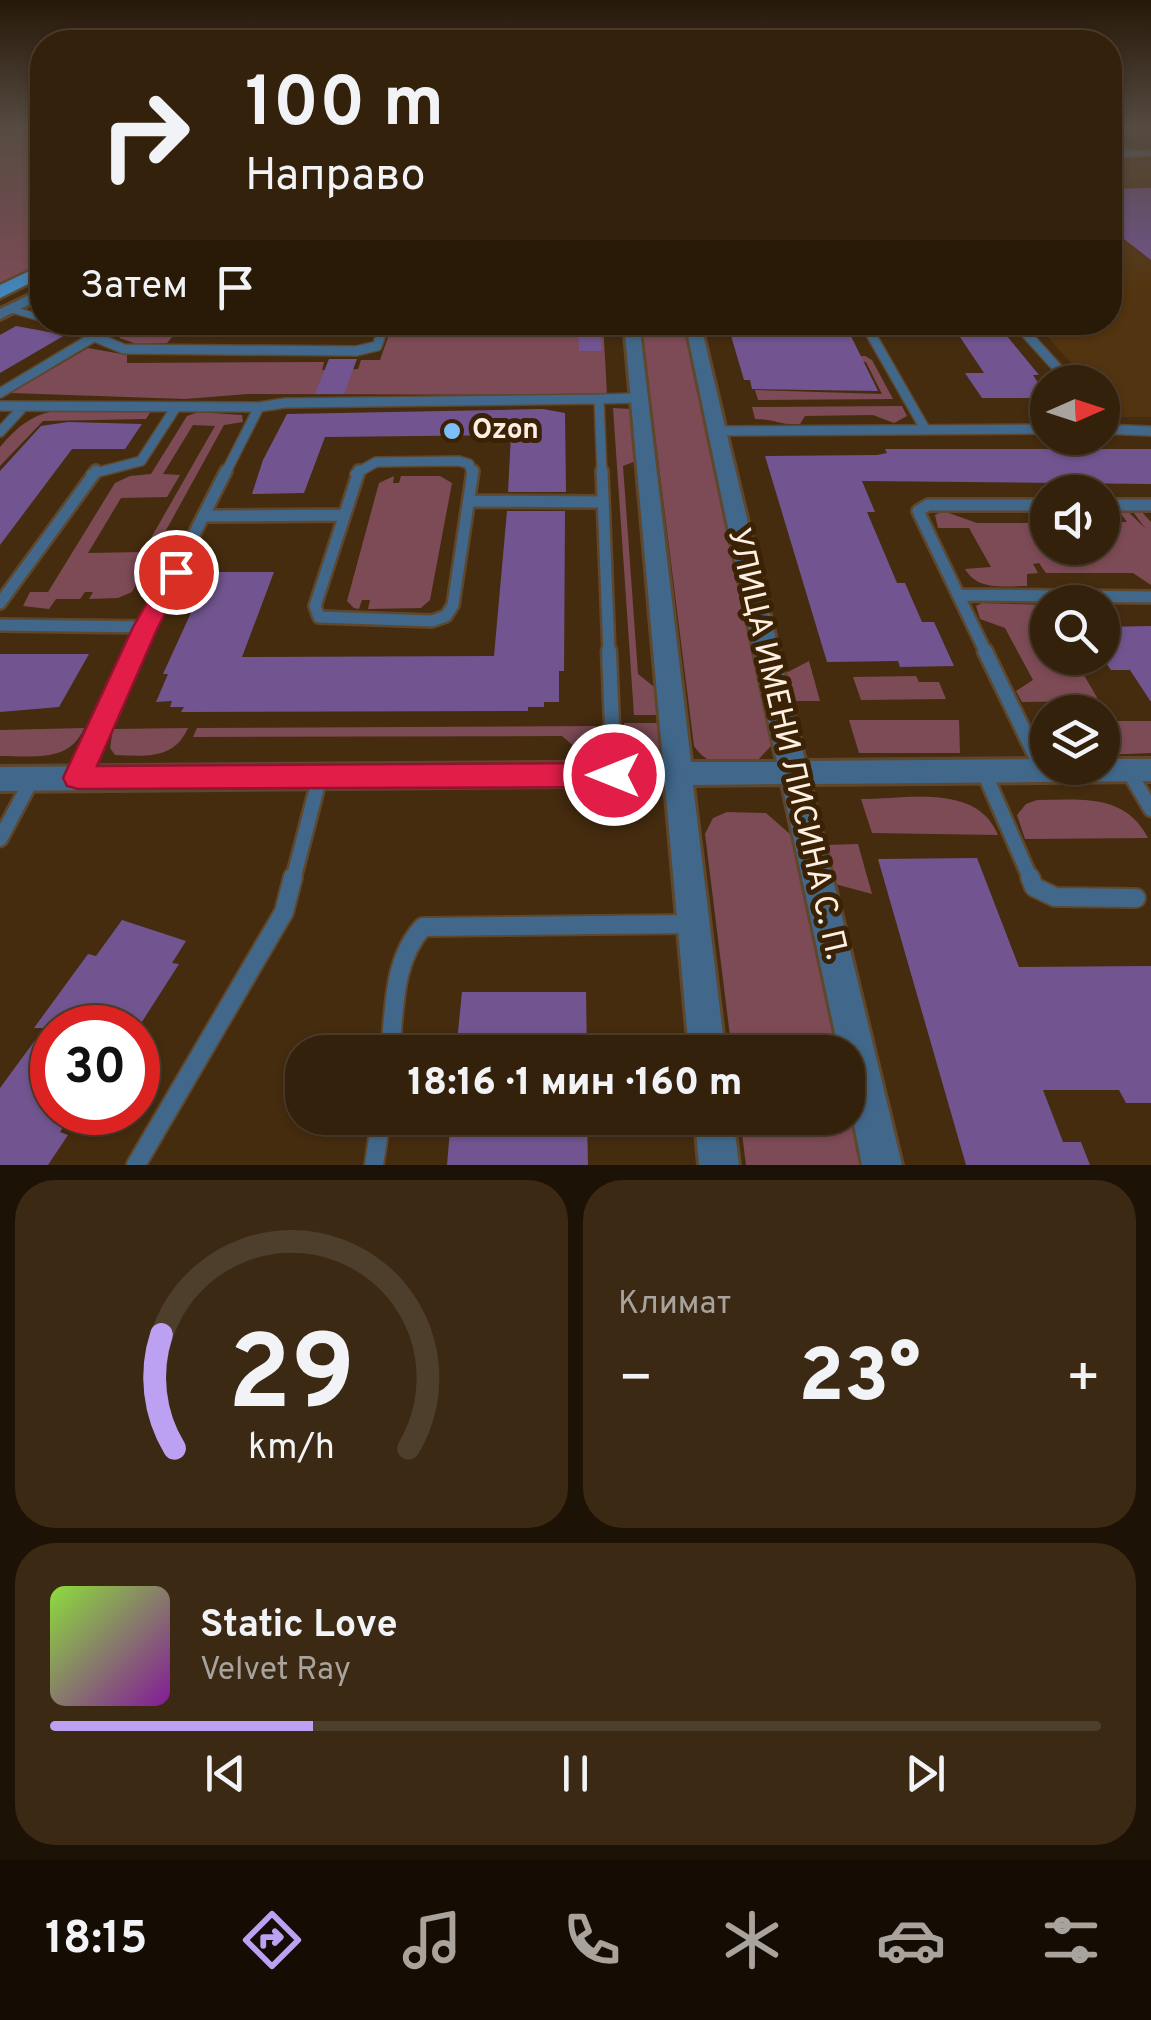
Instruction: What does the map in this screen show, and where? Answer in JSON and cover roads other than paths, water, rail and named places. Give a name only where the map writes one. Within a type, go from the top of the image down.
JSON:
[{"type":"main road","points":[[4,305],[30,281]]},
{"type":"street","points":[[4,305],[30,296]]},
{"type":"street","points":[[632,335],[706,1035]]},
{"type":"street","name":"УЛИЦА ИМЕНИ ЛИСИНА С. П.","points":[[695,335],[882,1165]]},
{"type":"street","points":[[0,778],[1030,772]]},
{"type":"street","points":[[716,1135],[720,1165]]},
{"type":"lane","points":[[4,305],[30,314]]},
{"type":"lane","points":[[0,393],[95,336],[124,349],[367,351],[377,346],[381,335]]},
{"type":"lane","points":[[871,335],[925,430]]},
{"type":"lane","points":[[1028,335],[1055,365]]},
{"type":"lane","points":[[0,406],[259,407],[284,403],[638,398]]},
{"type":"lane","points":[[598,399],[614,775]]},
{"type":"lane","points":[[0,432],[24,406]]},
{"type":"lane","points":[[0,603],[90,474],[141,460],[176,407]]},
{"type":"lane","points":[[78,778],[146,627],[259,407]]},
{"type":"lane","points":[[716,432],[1030,429]]},
{"type":"lane","points":[[1120,430],[1151,431]]},
{"type":"lane","points":[[376,462],[470,464],[470,501],[452,605],[446,616],[432,621],[319,618],[316,606],[343,515],[355,473],[362,466],[376,462]]},
{"type":"lane","points":[[470,501],[603,502]]},
{"type":"lane","points":[[1030,505],[922,508],[918,517],[1030,745]]},
{"type":"lane","points":[[1120,505],[1151,505]]},
{"type":"lane","points":[[206,516],[343,515]]},
{"type":"lane","points":[[958,595],[1151,596]]},
{"type":"lane","points":[[0,625],[146,627]]},
{"type":"lane","points":[[1140,770],[1151,809]]},
{"type":"lane","points":[[984,772],[1034,886],[1056,897],[1136,898]]},
{"type":"lane","points":[[136,1165],[284,912],[320,776]]},
{"type":"lane","points":[[0,839],[33,778]]},
{"type":"lane","points":[[392,1035],[404,956],[409,938],[422,927],[694,924]]},
{"type":"lane","points":[[374,1165],[378,1135]]},
{"type":"place","name":"Ozon","points":[[452,431]]}]
